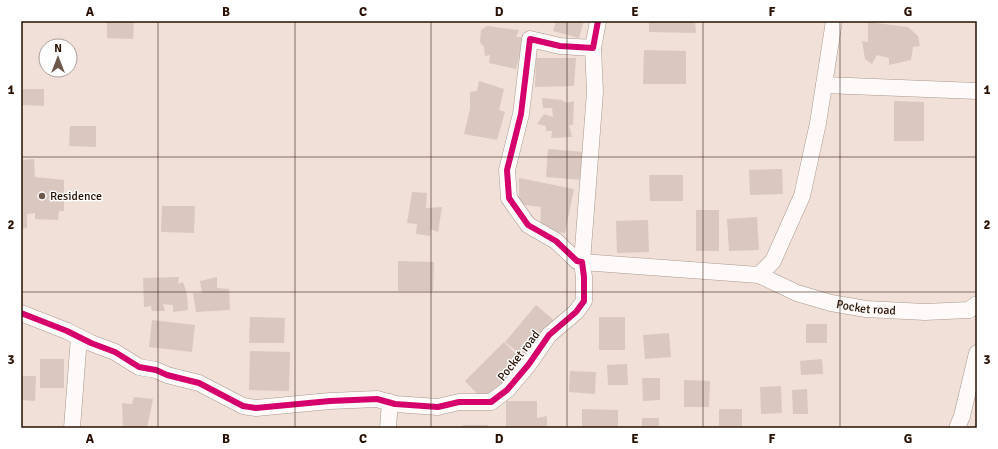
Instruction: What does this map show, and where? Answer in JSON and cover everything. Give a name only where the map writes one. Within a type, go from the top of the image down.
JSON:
[{"type":"street","name":"Pocket road","points":[[80,337],[115,352],[139,367],[156,370],[167,375],[199,384],[243,406],[256,408],[330,401],[377,399],[390,402],[438,407],[459,402],[491,402],[507,390],[549,335],[576,312],[584,301],[584,277],[582,262],[595,92],[593,48],[598,21]]},
{"type":"street","points":[[593,48],[560,46],[530,39],[520,114],[507,170],[509,198],[528,225],[556,240],[577,262],[759,275],[773,262],[802,196],[818,123],[834,21]]},
{"type":"street","points":[[824,85],[977,91]]},
{"type":"street","name":"Pocket road","points":[[759,275],[797,293],[831,303],[866,309],[925,312],[969,310],[977,304]]},
{"type":"street","points":[[21,313],[80,337],[72,428]]},
{"type":"street","points":[[958,428],[977,353]]},
{"type":"street","points":[[388,428],[390,402]]},
{"type":"building","points":[[107,21],[134,21],[133,39],[107,38]]},
{"type":"building","points":[[556,21],[584,21],[579,38],[553,31]]},
{"type":"building","points":[[649,21],[695,21],[696,33],[649,32]]},
{"type":"building","points":[[868,22],[908,27],[918,36],[920,46],[913,47],[911,60],[889,65],[889,58],[877,55],[872,64],[865,59],[862,41],[868,42]]},
{"type":"building","points":[[487,26],[519,30],[516,37],[524,37],[516,69],[489,63],[490,55],[485,56],[484,47],[480,42],[481,30]]},
{"type":"building","points":[[644,50],[686,51],[686,84],[643,84]]},
{"type":"building","points":[[536,58],[576,58],[574,86],[535,87]]},
{"type":"building","points":[[479,81],[504,89],[499,110],[505,112],[497,140],[464,134],[470,109],[470,92],[477,91]]},
{"type":"building","points":[[21,89],[44,89],[44,106],[21,105]]},
{"type":"building","points":[[542,98],[562,100],[566,103],[574,101],[573,125],[569,125],[572,137],[551,138],[552,131],[546,131],[546,126],[537,124],[544,114],[553,117],[552,108],[543,108]]},
{"type":"building","points":[[894,101],[924,102],[924,141],[894,141]]},
{"type":"building","points":[[70,126],[96,126],[96,147],[69,146]]},
{"type":"building","points":[[548,149],[585,152],[583,180],[546,177]]},
{"type":"building","name":"Residence","points":[[34,159],[35,177],[64,180],[64,211],[59,211],[58,220],[35,219],[35,213],[27,214],[27,228],[21,229],[21,160]]},
{"type":"building","points":[[782,169],[783,194],[750,195],[749,170]]},
{"type":"building","points":[[649,175],[683,175],[683,201],[650,201]]},
{"type":"building","points":[[519,178],[574,189],[565,233],[540,231],[541,207],[519,204]]},
{"type":"building","points":[[412,192],[427,193],[426,208],[442,207],[438,232],[431,229],[430,236],[416,234],[417,224],[407,223]]},
{"type":"building","points":[[162,206],[195,206],[194,233],[161,232]]},
{"type":"building","points":[[696,210],[719,210],[719,251],[696,251]]},
{"type":"building","points":[[757,217],[759,250],[729,251],[727,219]]},
{"type":"building","points":[[648,220],[649,252],[617,253],[616,221]]},
{"type":"building","points":[[398,261],[434,262],[433,291],[398,291]]},
{"type":"building","points":[[179,277],[178,284],[183,282],[187,294],[188,310],[173,312],[173,305],[163,304],[165,311],[152,311],[151,306],[144,307],[143,278]]},
{"type":"building","points":[[217,277],[217,288],[229,289],[230,310],[196,312],[193,293],[202,293],[200,281]]},
{"type":"building","points":[[536,305],[556,322],[526,359],[505,342]]},
{"type":"building","points":[[250,317],[285,318],[284,343],[249,343]]},
{"type":"building","points":[[599,317],[625,317],[625,350],[599,350]]},
{"type":"building","points":[[152,320],[195,325],[192,352],[149,347]]},
{"type":"building","points":[[806,324],[827,324],[827,343],[806,343]]},
{"type":"building","points":[[669,333],[671,357],[645,359],[643,335]]},
{"type":"building","points":[[504,342],[523,361],[484,401],[465,381]]},
{"type":"building","points":[[250,351],[290,352],[289,391],[249,390]]},
{"type":"building","points":[[40,359],[64,359],[64,388],[40,388]]},
{"type":"building","points":[[822,359],[823,374],[801,375],[800,361]]},
{"type":"building","points":[[627,364],[628,385],[608,385],[607,365]]},
{"type":"building","points":[[570,371],[596,372],[595,394],[569,392]]},
{"type":"building","points":[[21,376],[36,376],[35,401],[21,400]]},
{"type":"building","points":[[642,378],[660,378],[660,400],[643,401]]},
{"type":"building","points":[[684,380],[710,381],[709,407],[684,407]]},
{"type":"building","points":[[781,386],[782,413],[761,414],[760,387]]},
{"type":"building","points":[[807,389],[808,414],[793,414],[792,390]]},
{"type":"building","points":[[134,397],[153,399],[147,428],[123,428],[122,403],[132,404]]},
{"type":"building","points":[[506,401],[537,401],[537,418],[547,416],[547,428],[506,428]]},
{"type":"building","points":[[582,409],[618,410],[618,428],[582,428]]},
{"type":"building","points":[[719,409],[742,409],[742,426],[719,426]]},
{"type":"building","points":[[642,418],[659,418],[659,428],[642,428]]},
{"type":"building","points":[[462,425],[488,425],[488,428],[462,428]]},
{"type":"cycle path","points":[[21,313],[115,352],[139,367],[156,370],[167,375],[199,383],[243,406],[256,408],[330,401],[377,399],[395,404],[438,407],[459,402],[491,402],[507,390],[529,364],[549,335],[576,312],[584,301],[584,277],[582,262],[577,261],[556,241],[528,225],[509,198],[507,170],[521,114],[530,39],[560,46],[593,48],[598,21]]},
{"type":"place","name":"Residence","points":[[42,196]]}]
